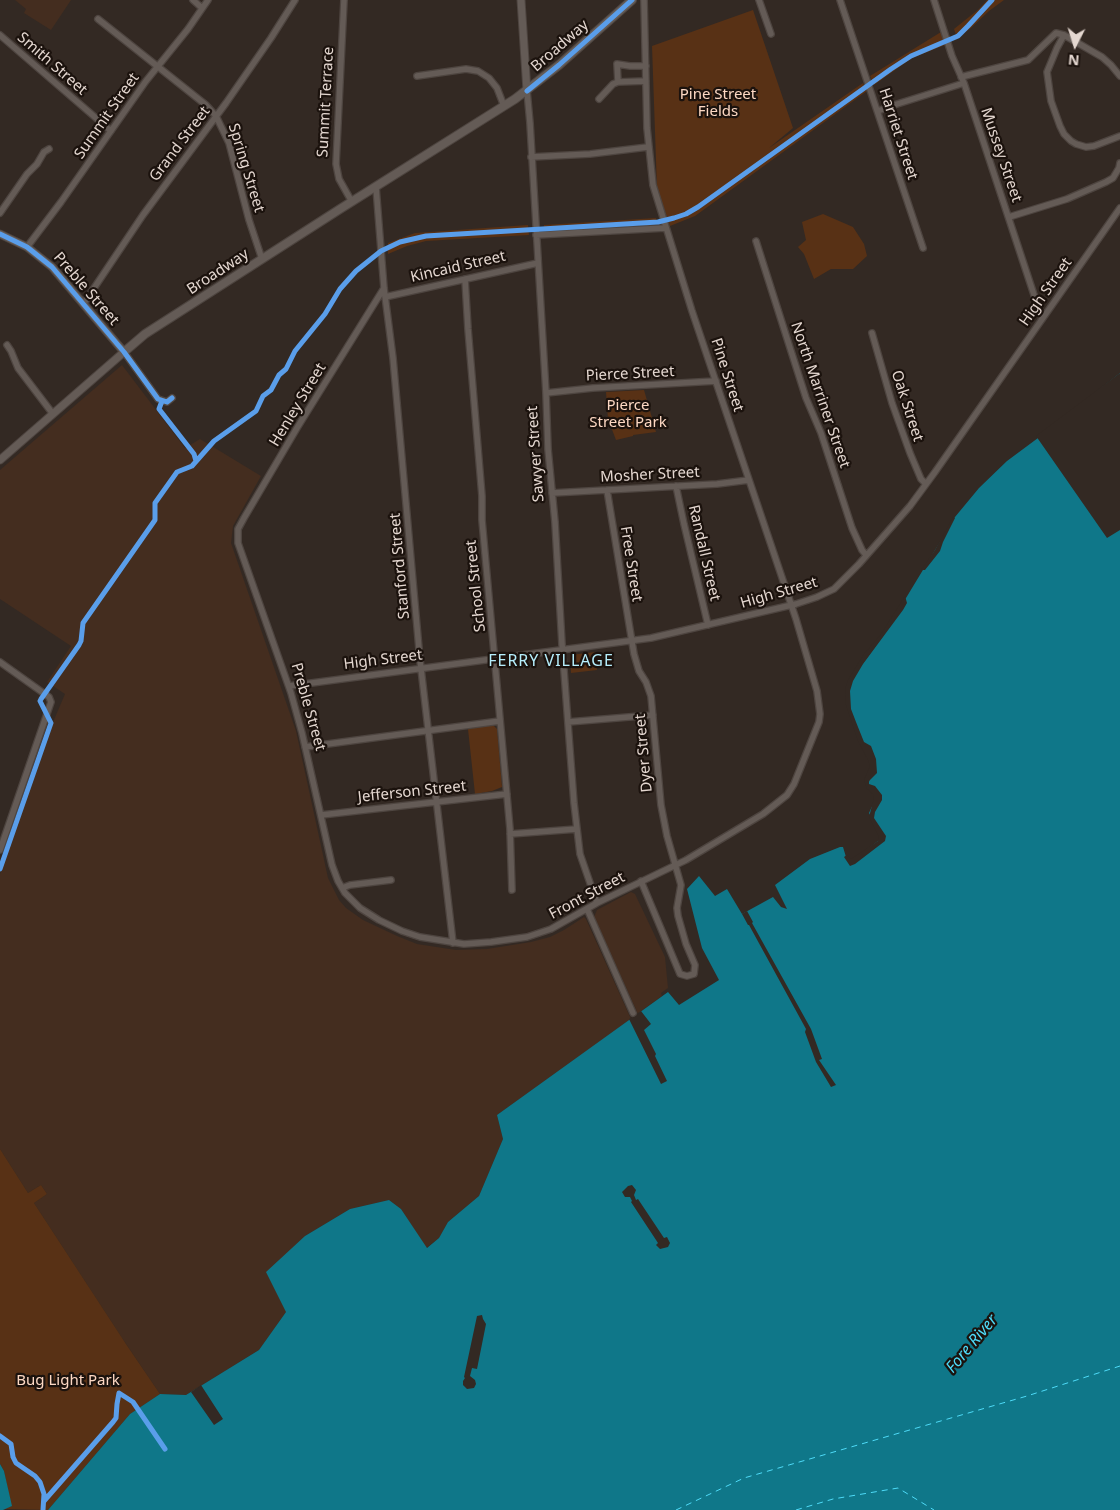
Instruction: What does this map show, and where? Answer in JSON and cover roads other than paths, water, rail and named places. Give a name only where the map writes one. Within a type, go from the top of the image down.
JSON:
[{"type":"main road","name":"Broadway","points":[[124,352],[145,334],[527,91],[632,0]]},
{"type":"street","points":[[193,0],[202,8]]},
{"type":"street","name":"Summit Street","points":[[27,248],[157,66],[188,29],[208,0]]},
{"type":"street","name":"Grand Street","points":[[84,303],[143,215],[271,38],[295,0]]},
{"type":"street","name":"Summit Terrace","points":[[344,0],[336,164],[339,179],[352,202]]},
{"type":"street","name":"Sawyer Street","points":[[521,0],[532,157],[548,449],[577,829],[580,854],[597,903]]},
{"type":"street","name":"Pine Street","points":[[644,0],[648,146],[653,185],[813,676],[820,708],[819,722],[808,750]]},
{"type":"street","name":"Harriet Street","points":[[840,0],[923,248]]},
{"type":"street","name":"Mussey Street","points":[[934,0],[1042,319]]},
{"type":"street","points":[[761,1],[771,34]]},
{"type":"street","name":"Spring Street","points":[[98,19],[206,105],[216,116],[229,143],[249,220],[262,259]]},
{"type":"street","points":[[878,111],[962,80],[1028,60],[1056,33],[1064,35],[1102,57],[1120,76]]},
{"type":"street","name":"Smith Street","points":[[0,35],[111,131]]},
{"type":"street","points":[[1064,35],[1047,72],[1050,101],[1064,134],[1071,142],[1086,147],[1118,137],[1120,145]]},
{"type":"street","points":[[618,82],[618,64],[646,66]]},
{"type":"street","points":[[417,76],[466,69],[478,71],[489,78],[497,88],[504,106]]},
{"type":"street","points":[[599,99],[613,84],[646,80]]},
{"type":"street","points":[[532,157],[590,154],[648,146]]},
{"type":"street","points":[[0,213],[26,174],[37,164],[44,152],[49,149]]},
{"type":"street","points":[[1009,217],[1067,199],[1106,182],[1113,178],[1120,163]]},
{"type":"street","name":"Stanford Street","points":[[376,187],[421,668],[453,936],[452,943]]},
{"type":"street","name":"High Street","points":[[289,686],[669,635],[791,605],[817,597],[834,589],[910,506],[1120,208]]},
{"type":"street","points":[[536,236],[666,228]]},
{"type":"street","name":"Preble Street","points":[[0,234],[27,248],[52,267],[124,352]]},
{"type":"street","name":"North Marriner Street","points":[[756,242],[806,398],[821,433],[852,528],[858,543],[866,555]]},
{"type":"street","name":"Kincaid Street","points":[[385,297],[538,263]]},
{"type":"street","name":"School Street","points":[[465,279],[482,496],[482,520],[496,658],[497,696],[510,834],[512,890]]},
{"type":"street","name":"Henley Street","points":[[238,536],[238,529],[244,518],[297,428],[384,288]]},
{"type":"street","name":"Oak Street","points":[[872,333],[892,404],[921,479],[926,484]]},
{"type":"street","points":[[7,345],[18,368],[53,414]]},
{"type":"street","points":[[124,352],[158,399],[167,402],[172,398]]},
{"type":"street","name":"Broadway","points":[[0,460],[124,352]]},
{"type":"street","name":"Pierce Street","points":[[546,393],[593,388],[716,381]]},
{"type":"street","name":"Mosher Street","points":[[552,493],[717,484],[749,480]]},
{"type":"street","name":"Randall Street","points":[[676,486],[708,625]]},
{"type":"street","name":"Free Street","points":[[607,490],[631,641]]},
{"type":"street","name":"Preble Street","points":[[238,536],[241,553],[289,686],[305,746],[332,865],[342,888]]},
{"type":"street","name":"Dyer Street","points":[[631,641],[639,671],[646,682],[651,696],[661,805],[681,885],[677,908],[678,916],[686,944],[695,965],[694,974],[687,976],[680,974],[641,881]]},
{"type":"street","points":[[0,662],[49,697],[51,702],[0,850]]},
{"type":"street","points":[[568,722],[653,715]]},
{"type":"street","points":[[305,746],[500,721]]},
{"type":"street","name":"Front Street","points":[[342,888],[360,908],[392,926],[413,935],[452,943],[491,942],[527,937],[551,929],[597,903],[686,860],[763,814],[787,795],[794,784],[808,750]]},
{"type":"street","name":"Jefferson Street","points":[[321,815],[506,794]]},
{"type":"street","points":[[510,834],[577,829]]},
{"type":"street","points":[[342,888],[350,885],[391,880]]},
{"type":"street","points":[[587,909],[633,1013]]},
{"type":"water","name":"Fore River","points":[[1120,373],[1120,1510],[48,1510],[130,1414],[160,1394],[186,1395],[259,1350],[286,1312],[266,1272],[305,1236],[350,1209],[389,1200],[401,1209],[427,1248],[439,1238],[448,1222],[479,1196],[503,1139],[497,1115],[668,992],[679,1005],[719,980],[702,948],[687,889],[699,876],[715,896],[727,889],[742,914],[773,897],[781,907],[787,909],[775,885],[810,859],[843,847],[846,857],[850,862],[882,838],[869,813],[875,800],[875,793],[868,788],[872,765],[848,704],[850,681],[883,636],[955,517],[979,488],[1007,461]]},
{"type":"water","points":[[0,1464],[4,1471],[12,1506],[3,1510],[0,1510]]},
{"type":"district","name":"FERRY VILLAGE","points":[[551,661]]},
{"type":"park label","name":"Pine Street Fields","points":[[718,104]]},
{"type":"park label","name":"Pierce Street Park","points":[[628,414]]},
{"type":"park label","name":"Bug Light Park","points":[[68,1381]]}]
